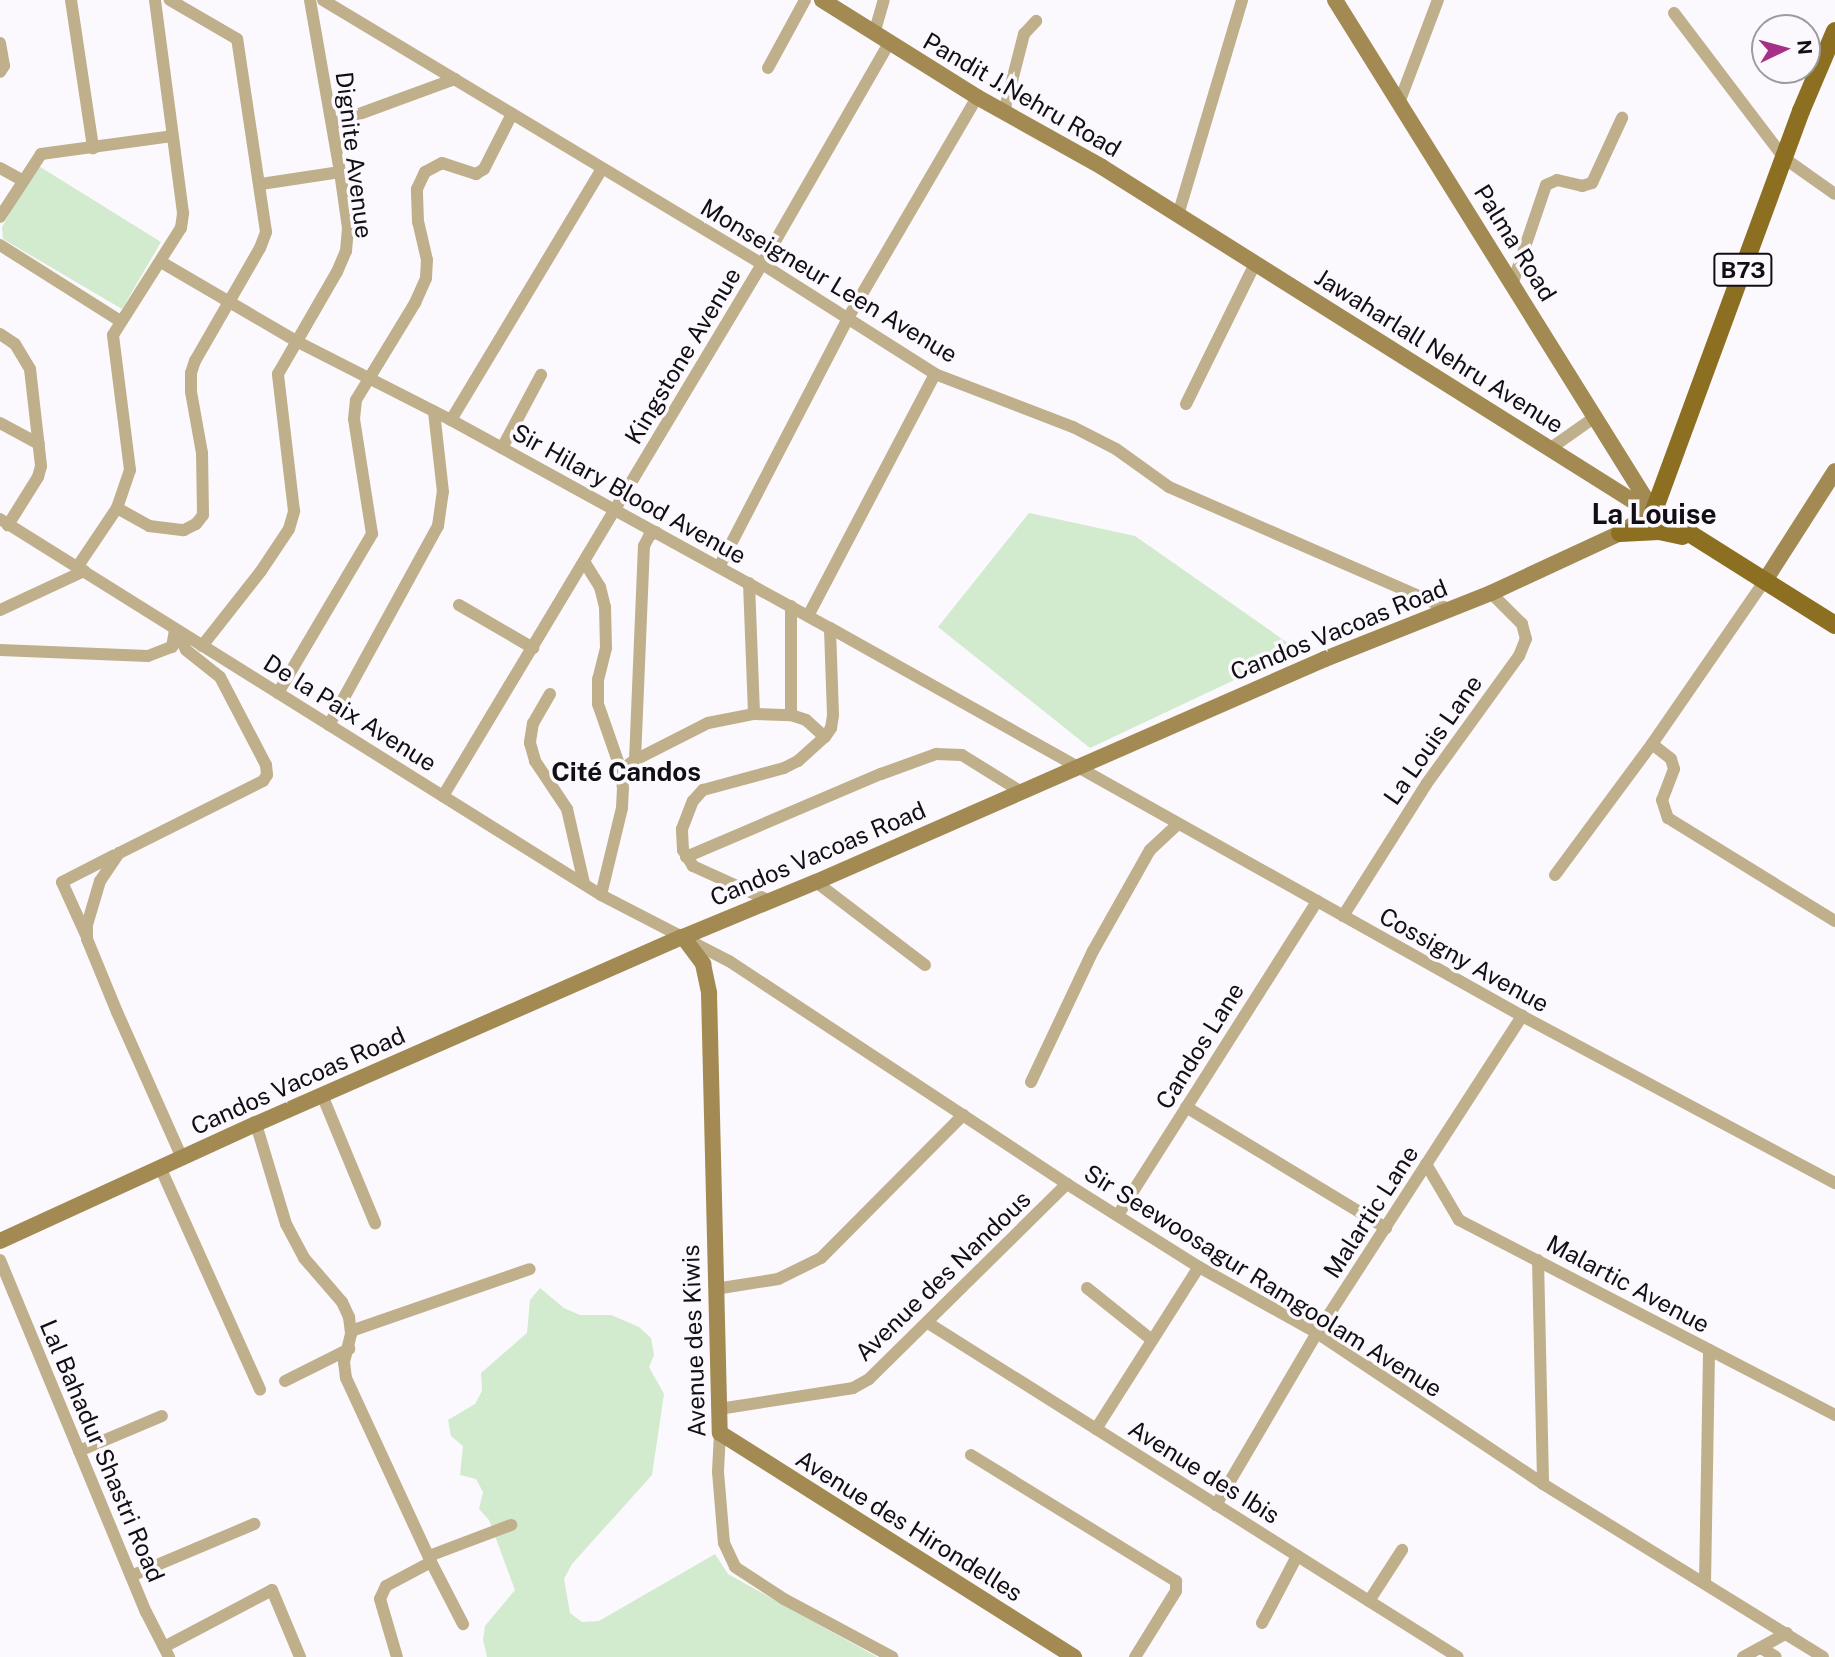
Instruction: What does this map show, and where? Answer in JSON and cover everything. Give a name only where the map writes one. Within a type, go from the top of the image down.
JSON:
[{"type":"main road","name":"Pandit J.Nehru Road","points":[[821,0],[977,97],[1102,167],[1200,228]]},
{"type":"main road","name":"Palma Road","points":[[1335,0],[1654,511]]},
{"type":"main road","name":"B73","points":[[1654,511],[1784,158],[1835,31]]},
{"type":"main road","name":"Jawaharlall Nehru Avenue","points":[[1200,228],[1636,503],[1654,511]]},
{"type":"main road","points":[[1766,579],[1835,471]]},
{"type":"main road","name":"Candos Vacoas Road","points":[[0,1241],[256,1124],[682,937],[816,882],[1076,767],[1491,593],[1620,533],[1654,511]]},
{"type":"main road","points":[[1654,511],[1702,543],[1766,579],[1835,625]]},
{"type":"main road","points":[[1620,533],[1671,532],[1702,543]]},
{"type":"main road","name":"Avenue des Kiwis","points":[[682,937],[703,964],[709,993],[720,1433]]},
{"type":"main road","name":"Avenue des Hirondelles","points":[[720,1433],[1074,1657]]},
{"type":"street","points":[[71,0],[93,148]]},
{"type":"street","points":[[0,610],[81,569],[117,508],[130,470],[128,437],[112,351],[113,335],[181,228],[183,213],[155,0]]},
{"type":"street","points":[[117,508],[149,526],[184,530],[196,524],[203,515],[202,453],[191,392],[191,373],[228,300],[260,248],[266,232],[261,184],[237,39],[170,0]]},
{"type":"street","name":"Dignite Avenue","points":[[202,646],[261,571],[289,529],[293,511],[292,492],[277,385],[278,374],[337,272],[346,251],[348,228],[340,172],[310,0]]},
{"type":"street","name":"Monseigneur Leen Avenue","points":[[323,0],[762,264],[935,374],[1073,427],[1116,449],[1169,487],[1448,609]]},
{"type":"street","points":[[768,68],[805,0]]},
{"type":"street","points":[[874,34],[884,0]]},
{"type":"street","points":[[1178,215],[1242,0]]},
{"type":"street","points":[[1399,103],[1438,0]]},
{"type":"street","points":[[1674,13],[1784,158],[1835,194]]},
{"type":"street","points":[[1004,112],[1024,34],[1036,21]]},
{"type":"street","points":[[0,43],[4,66],[0,72]]},
{"type":"street","name":"Kingstone Avenue","points":[[443,796],[585,563],[889,43]]},
{"type":"street","points":[[332,124],[455,79]]},
{"type":"street","points":[[719,567],[848,318],[977,97]]},
{"type":"street","points":[[278,693],[372,534],[354,419],[356,400],[415,303],[426,278],[427,260],[418,222],[418,189],[425,172],[442,163],[475,174],[494,154],[512,114]]},
{"type":"street","points":[[1513,282],[1546,185],[1557,180],[1582,186],[1592,183],[1622,118]]},
{"type":"street","points":[[0,217],[41,154],[172,136]]},
{"type":"street","points":[[0,168],[22,180]]},
{"type":"street","points":[[451,421],[602,169]]},
{"type":"street","points":[[261,184],[340,172]]},
{"type":"street","points":[[0,245],[120,321]]},
{"type":"street","name":"Sir Hilary Blood Avenue","points":[[161,262],[296,341],[616,510],[1076,767]]},
{"type":"street","points":[[1186,404],[1256,262]]},
{"type":"street","points":[[0,334],[15,344],[30,369],[39,444],[38,477],[4,522]]},
{"type":"street","points":[[808,616],[935,374]]},
{"type":"street","points":[[502,448],[541,375]]},
{"type":"street","points":[[329,725],[439,526],[443,492],[434,412]]},
{"type":"street","points":[[1551,448],[1595,416]]},
{"type":"street","points":[[0,423],[39,444]]},
{"type":"street","name":"De la Paix Avenue","points":[[4,522],[601,894],[682,937]]},
{"type":"street","points":[[635,760],[644,546],[649,536],[656,532]]},
{"type":"street","points":[[585,563],[600,587],[605,607],[606,648],[598,679],[598,704],[621,770],[622,808],[601,894]]},
{"type":"street","points":[[1555,875],[1652,744],[1766,579]]},
{"type":"street","points":[[749,583],[754,714]]},
{"type":"street","name":"La Louis Lane","points":[[1343,916],[1427,783],[1519,656],[1527,639],[1522,624],[1491,593]]},
{"type":"street","points":[[460,605],[533,648]]},
{"type":"street","points":[[790,606],[791,715]]},
{"type":"street","points":[[770,901],[699,871],[686,856],[681,842],[682,829],[693,801],[703,790],[784,768],[798,761],[825,737],[831,728],[833,715],[830,628]]},
{"type":"street","points":[[0,650],[148,656],[172,647],[176,630]]},
{"type":"street","points":[[176,630],[186,650],[220,677],[266,765],[267,775],[263,780],[62,882],[182,1158]]},
{"type":"street","points":[[550,694],[533,723],[530,743],[535,761],[567,809],[584,883]]},
{"type":"street","points":[[621,770],[635,760],[708,723],[754,714],[791,715],[806,720],[825,737]]},
{"type":"street","points":[[1652,744],[1671,758],[1674,769],[1662,800],[1668,818],[1835,921]]},
{"type":"street","points":[[686,856],[881,774],[936,754],[962,755],[1020,791]]},
{"type":"street","name":"Cossigny Avenue","points":[[1076,767],[1522,1016],[1835,1183]]},
{"type":"street","points":[[1031,1082],[1093,951],[1150,850],[1178,824]]},
{"type":"street","points":[[87,939],[86,925],[95,892],[119,853]]},
{"type":"street","points":[[816,882],[925,965]]},
{"type":"street","name":"Candos Lane","points":[[1118,1214],[1317,901]]},
{"type":"street","name":"Sir Seewoosagur Ramgoolam Avenue","points":[[682,937],[729,961],[1067,1184],[1199,1267],[1317,1333],[1543,1483],[1823,1657]]},
{"type":"street","name":"Malartic Lane","points":[[1216,1504],[1317,1333],[1522,1016]]},
{"type":"street","points":[[322,1095],[375,1223]]},
{"type":"street","points":[[1186,1107],[1385,1228]]},
{"type":"street","points":[[715,1289],[778,1279],[821,1258],[963,1115]]},
{"type":"street","points":[[256,1124],[286,1224],[304,1258],[342,1302],[351,1331],[344,1362],[346,1378],[355,1403],[463,1624]]},
{"type":"street","name":"Malartic Avenue","points":[[1426,1164],[1459,1220],[1835,1415]]},
{"type":"street","points":[[160,1167],[261,1390]]},
{"type":"street","name":"Avenue des Nandous","points":[[719,1409],[853,1388],[882,1370],[1067,1184]]},
{"type":"street","name":"Lal Bahadur Shastri Road","points":[[0,1260],[131,1576],[166,1652]]},
{"type":"street","points":[[1538,1260],[1543,1483]]},
{"type":"street","points":[[1096,1429],[1199,1267]]},
{"type":"street","points":[[351,1331],[530,1269]]},
{"type":"street","points":[[1087,1287],[1152,1340]]},
{"type":"street","name":"Avenue des Ibis","points":[[928,1322],[1458,1657]]},
{"type":"street","points":[[285,1381],[349,1349]]},
{"type":"street","points":[[1705,1583],[1709,1350]]},
{"type":"street","points":[[79,1451],[163,1416]]},
{"type":"street","name":"Avenue des Kiwis","points":[[720,1433],[718,1472],[724,1543],[735,1567],[784,1599],[892,1657]]},
{"type":"street","points":[[971,1455],[1175,1581],[1176,1591],[1135,1657]]},
{"type":"street","points":[[131,1576],[254,1524]]},
{"type":"street","points":[[397,1657],[380,1599],[386,1586],[430,1559],[511,1525]]},
{"type":"street","points":[[1369,1601],[1402,1550]]},
{"type":"street","points":[[1262,1623],[1297,1556]]},
{"type":"street","points":[[166,1652],[272,1590],[300,1657]]},
{"type":"street","points":[[1743,1657],[1787,1633]]},
{"type":"street","points":[[1761,1648],[1776,1657]]},
{"type":"green space","points":[[37,165],[161,242],[122,309],[3,239],[2,227]]},
{"type":"green space","points":[[1029,513],[1135,536],[1298,650],[1090,748],[938,627]]},
{"type":"green space","points":[[540,1288],[564,1308],[580,1315],[611,1315],[639,1327],[651,1338],[654,1355],[649,1367],[664,1394],[652,1475],[572,1564],[564,1579],[570,1613],[582,1622],[599,1621],[715,1554],[728,1574],[877,1657],[487,1657],[483,1640],[485,1626],[515,1590],[489,1520],[479,1509],[483,1492],[476,1479],[460,1475],[463,1446],[451,1436],[448,1420],[475,1404],[482,1391],[481,1373],[527,1333],[530,1300]]},
{"type":"district","name":"La Louise","points":[[1654,514]]},
{"type":"district","name":"Cité Candos","points":[[626,772]]}]
